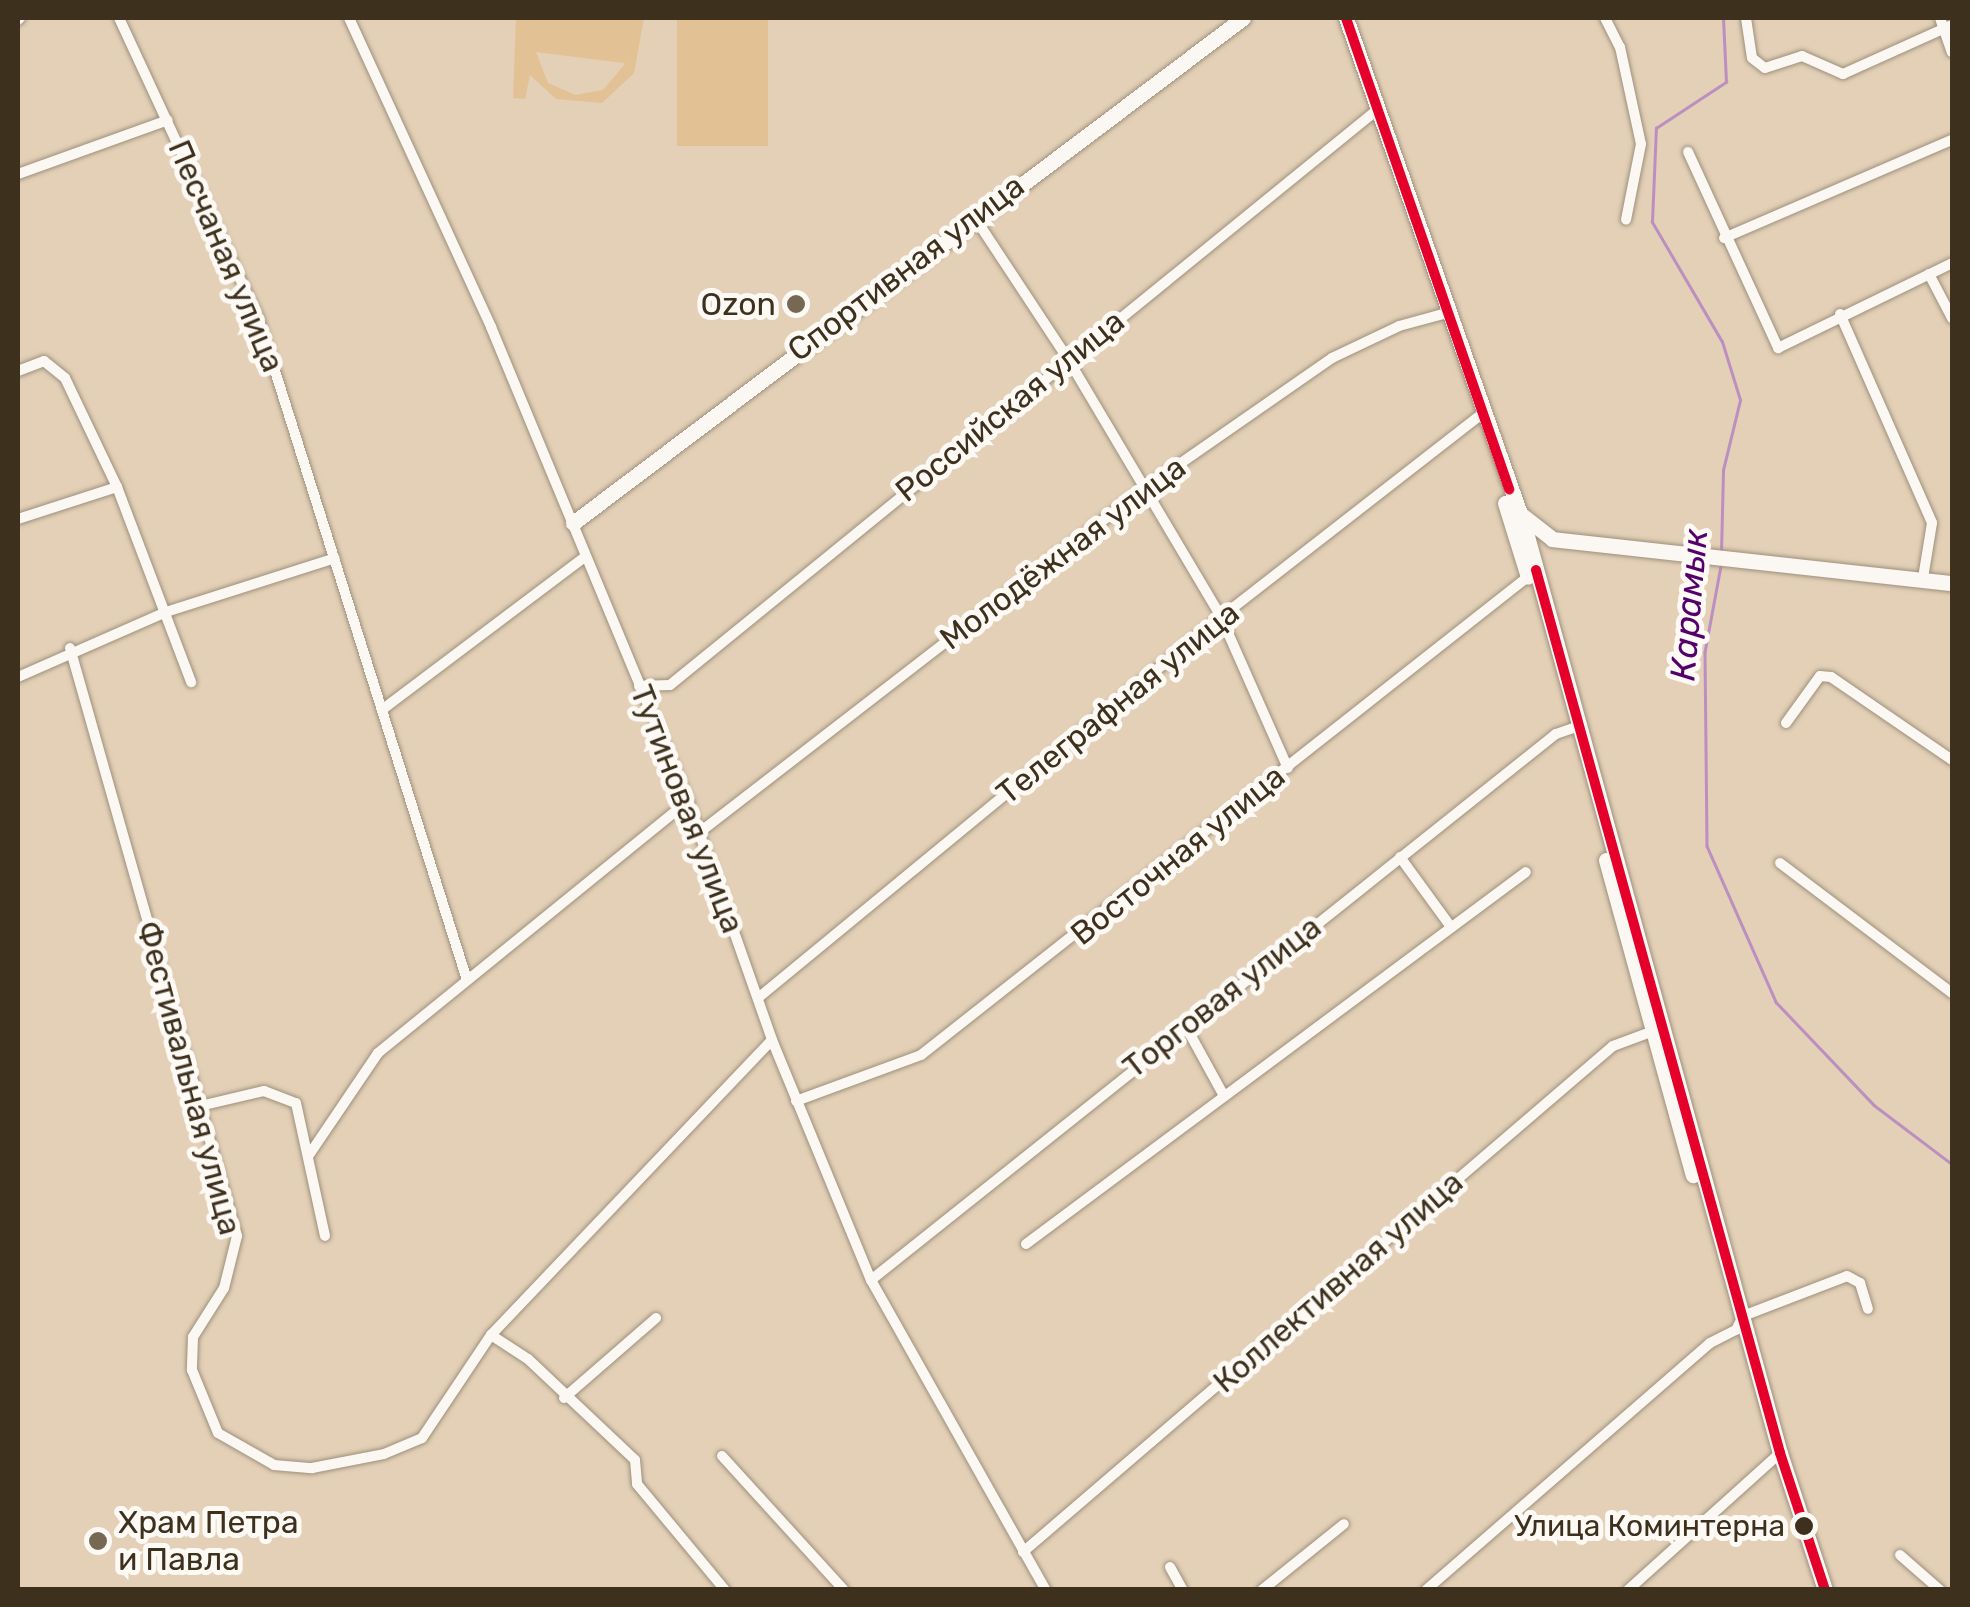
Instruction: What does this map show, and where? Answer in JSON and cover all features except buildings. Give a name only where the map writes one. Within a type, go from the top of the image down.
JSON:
[{"type":"street","name":"Песчаная улица","points":[[119,18],[260,320],[466,977]]},
{"type":"street","name":"Тутиновая улица","points":[[349,18],[573,523],[688,801],[772,1040],[871,1280],[1046,1590]]},
{"type":"street","name":"Спортивная улица","points":[[573,523],[1243,18]]},
{"type":"street","points":[[1338,18],[1532,573],[1815,1590]]},
{"type":"street","points":[[1346,18],[1374,112]]},
{"type":"street","points":[[1605,18],[1620,47],[1640,144],[1626,220]]},
{"type":"street","points":[[1746,18],[1752,58],[1765,68],[1802,56],[1844,74],[1945,23],[1952,52]]},
{"type":"street","name":"Российская улица","points":[[639,686],[670,685],[1374,112]]},
{"type":"street","points":[[18,174],[168,120]]},
{"type":"street","points":[[1724,238],[1952,140]]},
{"type":"street","points":[[1688,152],[1724,238],[1778,348],[1840,314],[1952,264]]},
{"type":"street","points":[[974,217],[1068,359],[1221,617],[1288,768]]},
{"type":"street","points":[[1928,274],[1952,318]]},
{"type":"street","name":"Молодёжная улица","points":[[700,832],[1144,488],[1332,358],[1443,314]]},
{"type":"street","points":[[1840,314],[1932,523],[1924,572]]},
{"type":"street","points":[[23,369],[44,361],[66,378],[118,487],[191,682]]},
{"type":"street","name":"Телеграфная улица","points":[[758,998],[1221,617],[1479,416]]},
{"type":"street","points":[[18,520],[118,487]]},
{"type":"street","points":[[1507,495],[1518,512],[1552,539],[1694,552]]},
{"type":"street","points":[[1507,495],[1554,530],[1694,552],[1952,583]]},
{"type":"street","points":[[1518,512],[1532,573]]},
{"type":"street","points":[[383,710],[586,557]]},
{"type":"street","points":[[18,677],[70,648],[166,612],[335,558]]},
{"type":"street","points":[[1742,558],[1952,575]]},
{"type":"street","name":"Восточная улица","points":[[796,1101],[921,1054],[1532,573]]},
{"type":"street","name":"Фестивальная улица","points":[[70,648],[237,1236],[224,1288],[192,1337],[192,1370],[218,1433],[274,1465],[337,1463],[422,1438],[490,1335]]},
{"type":"street","points":[[1786,723],[1820,676],[1831,676],[1952,760]]},
{"type":"street","name":"Торговая улица","points":[[871,1280],[1185,1025],[1575,727]]},
{"type":"street","points":[[309,1155],[378,1053],[466,977],[688,801]]},
{"type":"street","points":[[1400,857],[1451,927]]},
{"type":"street","points":[[1780,863],[1952,993]]},
{"type":"street","points":[[1026,1244],[1526,872]]},
{"type":"street","points":[[1185,1025],[1224,1096]]},
{"type":"street","name":"Коллективная улица","points":[[1023,1552],[1613,1046],[1657,1029]]},
{"type":"street","points":[[724,1590],[637,1484],[635,1460],[564,1398],[528,1360],[490,1335],[772,1040]]},
{"type":"street","points":[[200,1106],[264,1091],[296,1103],[325,1236]]},
{"type":"street","points":[[1426,1590],[1710,1343],[1739,1323],[1847,1276],[1860,1282],[1868,1309]]},
{"type":"street","points":[[564,1398],[656,1318]]},
{"type":"street","points":[[722,1456],[844,1590]]},
{"type":"street","points":[[1628,1590],[1776,1456]]},
{"type":"street","points":[[1776,1456],[1825,1590]]},
{"type":"street","points":[[1262,1590],[1344,1524]]},
{"type":"street","points":[[1900,1555],[1940,1590]]},
{"type":"street","points":[[1170,1567],[1184,1590]]},
{"type":"shaded area","points":[[516,18],[644,18],[634,73],[602,103],[556,99],[530,75],[525,99],[513,98]],"holes":[[[536,52],[624,63],[603,90],[575,95],[548,83]]]},
{"type":"shaded area","points":[[677,18],[768,18],[768,146],[677,146]]},
{"type":"waterway","name":"Карамык","points":[[1721,553],[1723,470],[1740,400],[1722,342],[1652,222],[1656,128],[1726,82],[1723,18]]},
{"type":"waterway","name":"Карамык","points":[[1721,566],[1705,652],[1707,846],[1776,1002],[1874,1105],[1952,1164]]},
{"type":"transit line","points":[[1346,18],[1509,490]]},
{"type":"transit line","points":[[1536,570],[1780,1453],[1825,1590]]},
{"type":"place","name":"Ozon","points":[[796,304]]},
{"type":"place","name":"Улица Коминтерна","points":[[1804,1526]]},
{"type":"place","name":"Храм Петра и Павла","points":[[98,1541]]}]
